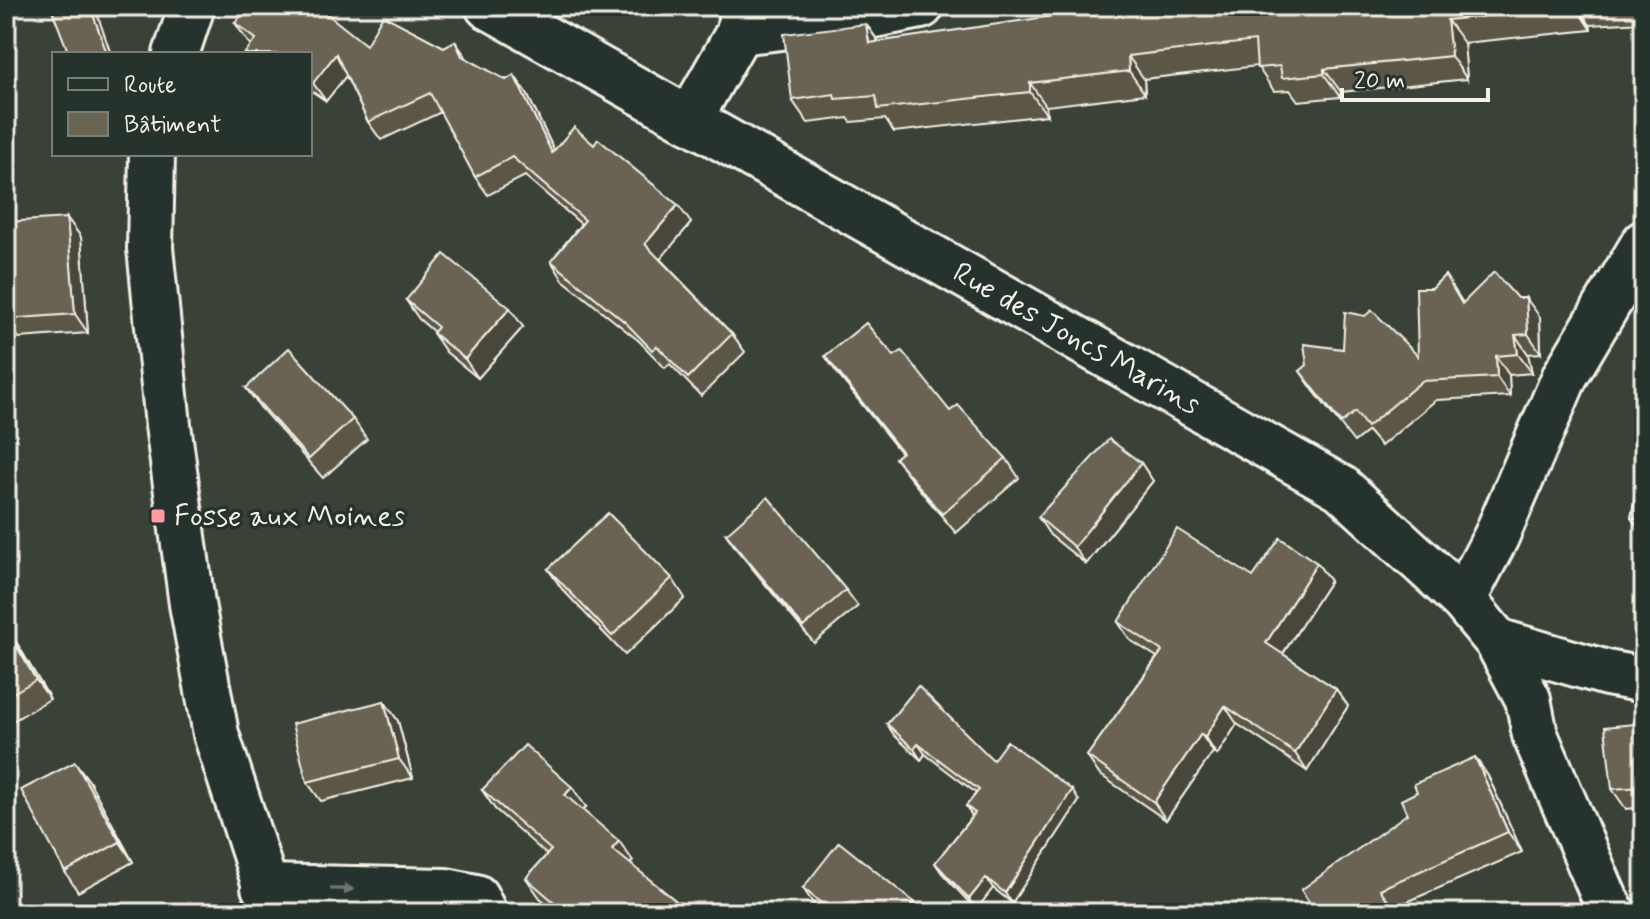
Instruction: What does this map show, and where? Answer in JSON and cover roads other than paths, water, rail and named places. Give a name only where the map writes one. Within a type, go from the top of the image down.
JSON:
[{"type":"street","points":[[177,52],[192,6]]},
{"type":"street","name":"Rue des Joncs Marins","points":[[488,6],[1341,488],[1463,600],[1497,641],[1528,699],[1535,735],[1613,913]]},
{"type":"street","points":[[689,120],[741,19],[864,17],[921,6]]},
{"type":"street","points":[[152,156],[150,248],[168,425],[192,604],[216,734],[269,900],[446,891],[476,897],[484,913]]},
{"type":"street","points":[[1463,600],[1496,537],[1565,376],[1644,243]]},
{"type":"street","points":[[1497,641],[1607,673],[1644,680]]},
{"type":"place","name":"Fosse aux Moines","points":[[158,516]]}]
